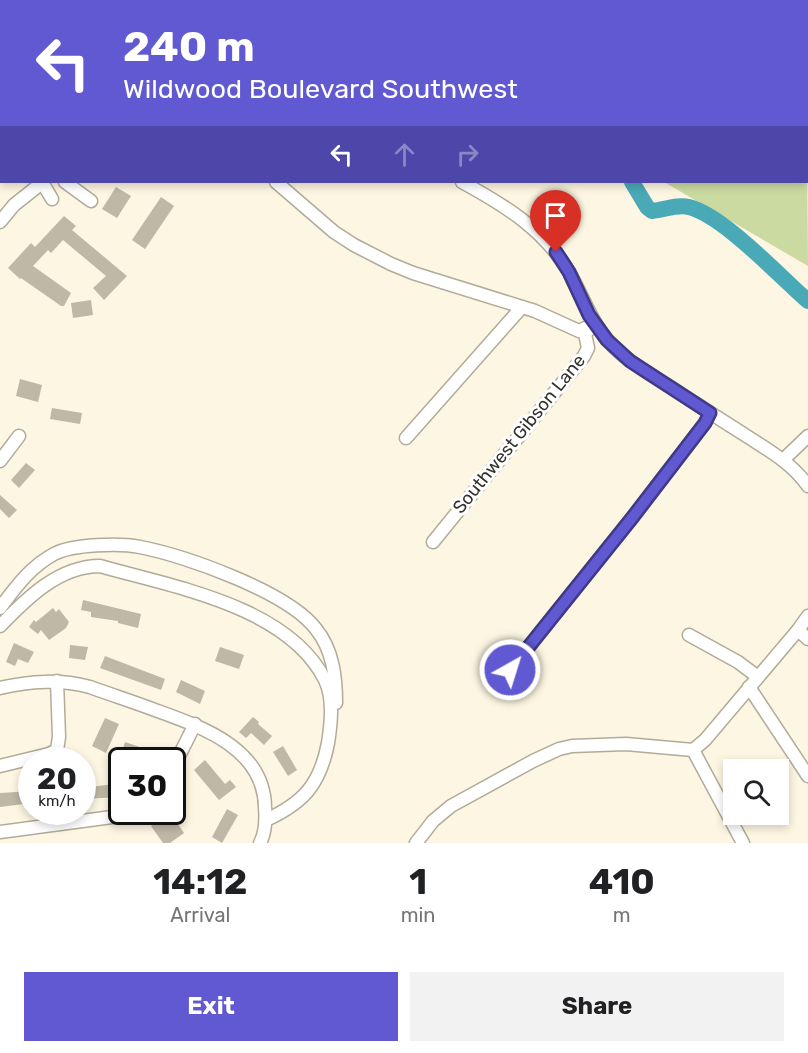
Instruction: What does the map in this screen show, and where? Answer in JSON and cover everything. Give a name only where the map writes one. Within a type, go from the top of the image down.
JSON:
[{"type":"street","points":[[0,222],[14,205],[42,183]]},
{"type":"street","points":[[44,183],[52,199]]},
{"type":"street","points":[[66,183],[91,201]]},
{"type":"street","points":[[277,183],[334,232],[391,264],[522,307],[579,330],[594,324]]},
{"type":"street","points":[[464,183],[510,210],[542,236],[569,272],[594,324],[607,340],[630,361],[783,460],[800,475],[808,486]]},
{"type":"street","points":[[406,438],[522,307]]},
{"type":"street","name":"Southwest Gibson Lane","points":[[433,542],[584,356],[588,348],[585,334],[594,324]]},
{"type":"street","points":[[510,670],[632,518],[705,423],[710,413]]},
{"type":"street","points":[[0,461],[19,436]]},
{"type":"street","points":[[783,460],[807,437]]},
{"type":"street","points":[[0,608],[26,574],[56,553],[86,546],[111,544],[140,547],[224,573],[254,586],[289,606],[315,628],[326,644],[336,678],[336,708],[325,760],[308,792],[284,812],[266,820]]},
{"type":"street","points":[[0,626],[33,595],[71,570],[85,566],[100,566],[226,603],[254,614],[283,633],[316,666],[328,691],[330,729]]},
{"type":"street","points":[[416,843],[433,821],[451,806],[559,749],[572,746],[626,744],[693,750],[705,740],[758,677],[803,634],[808,616]]},
{"type":"street","points":[[689,635],[738,662],[758,677]]},
{"type":"street","points":[[0,687],[28,682],[57,681],[90,687],[195,724],[213,733],[239,751],[257,774],[265,802],[266,820],[260,843]]},
{"type":"street","points":[[0,766],[57,750],[59,737],[57,681]]},
{"type":"street","points":[[749,687],[808,776]]},
{"type":"street","points":[[184,747],[195,724]]},
{"type":"street","points":[[693,750],[742,843]]},
{"type":"street","points":[[0,832],[108,818]]},
{"type":"green space","points":[[666,183],[807,183],[808,266]]},
{"type":"building","points":[[116,187],[131,196],[117,218],[102,209]]},
{"type":"building","points":[[161,197],[174,206],[145,249],[132,240]]},
{"type":"building","points":[[64,216],[76,226],[72,230],[127,276],[104,300],[93,288],[106,276],[63,240],[51,253],[48,250],[33,266],[71,293],[64,306],[20,279],[8,268],[31,243],[35,247]]},
{"type":"building","points":[[91,300],[93,315],[73,318],[71,303]]},
{"type":"building","points":[[20,379],[42,385],[38,402],[16,396]]},
{"type":"building","points":[[52,408],[82,413],[80,424],[50,419]]},
{"type":"building","points":[[26,463],[35,470],[19,488],[11,480]]},
{"type":"building","points":[[0,495],[17,510],[9,518],[0,509]]},
{"type":"building","points":[[83,600],[141,614],[138,628],[118,623],[118,621],[91,617],[91,612],[81,610]]},
{"type":"building","points":[[53,608],[56,612],[59,609],[69,622],[66,628],[49,640],[41,630],[38,634],[29,627],[34,620],[36,622]]},
{"type":"building","points":[[14,643],[34,652],[28,663],[18,659],[15,666],[6,662]]},
{"type":"building","points":[[70,645],[88,647],[85,660],[69,658]]},
{"type":"building","points":[[220,647],[244,655],[239,669],[215,661]]},
{"type":"building","points":[[105,656],[165,679],[161,690],[100,668]]},
{"type":"building","points":[[181,680],[205,691],[200,704],[176,692]]},
{"type":"building","points":[[253,717],[272,736],[264,745],[251,733],[246,738],[239,732]]},
{"type":"building","points":[[105,718],[119,724],[106,753],[92,746]]},
{"type":"building","points":[[125,742],[140,747],[123,747]]},
{"type":"building","points":[[283,746],[297,770],[288,776],[273,752]]},
{"type":"building","points":[[205,760],[225,784],[230,780],[236,787],[219,800],[194,770]]},
{"type":"building","points":[[108,785],[108,798],[96,798],[96,786]]},
{"type":"building","points":[[18,792],[18,805],[0,807],[0,793]]},
{"type":"building","points":[[227,809],[238,815],[222,843],[212,837]]},
{"type":"building","points":[[179,825],[184,833],[170,843],[163,843],[151,826]]},
{"type":"waterway","points":[[633,183],[647,207],[652,211],[684,206],[718,222],[751,248],[808,301]]},
{"type":"route","points":[[510,670],[632,518],[705,423],[710,413],[617,351],[594,324],[569,272],[556,252]]}]
